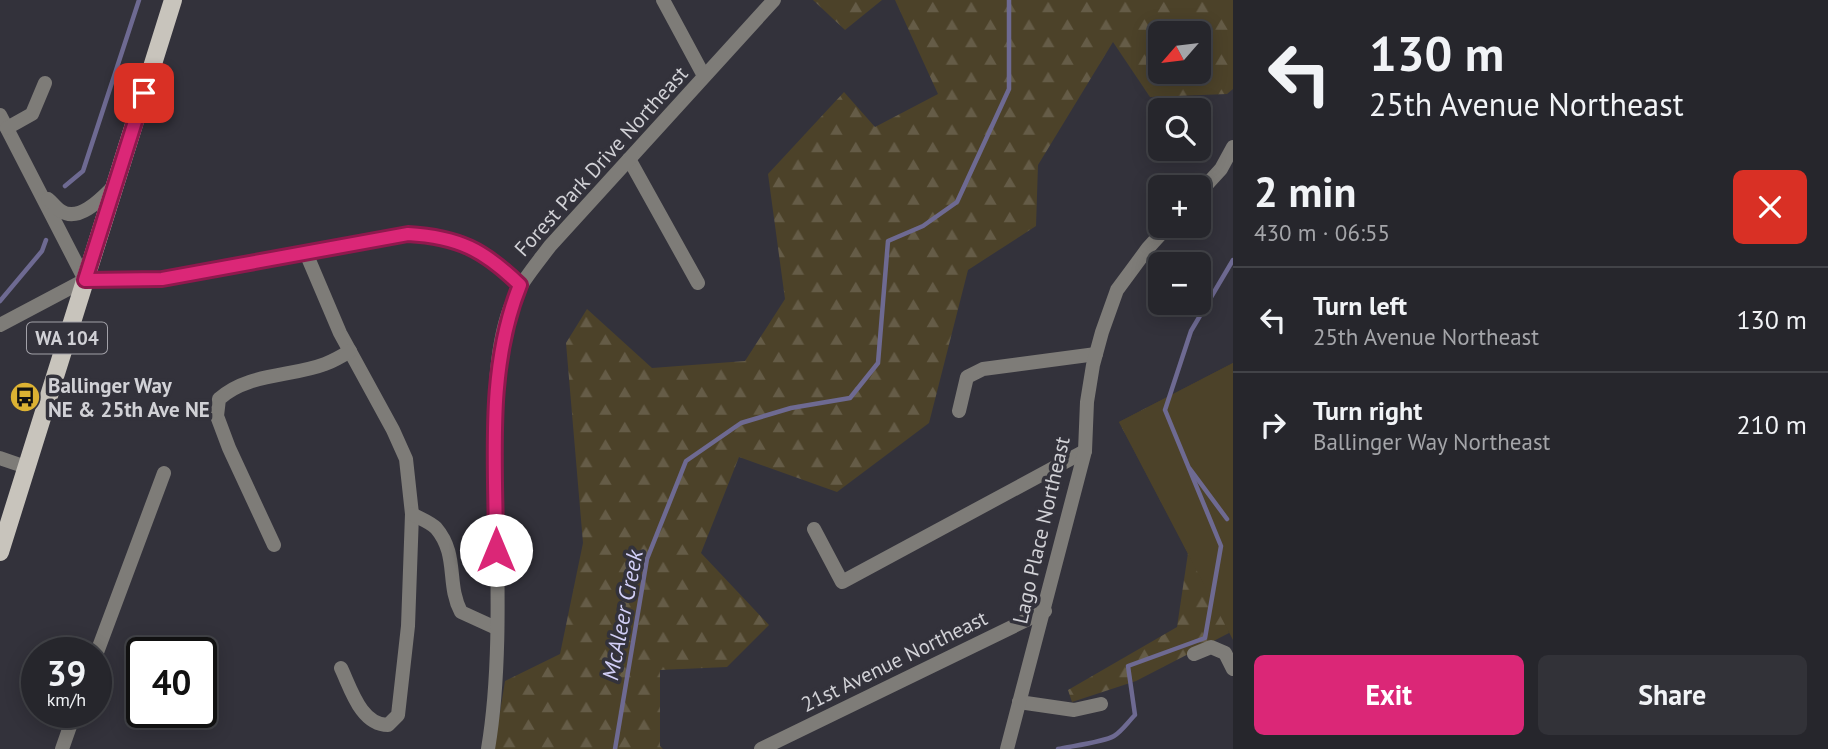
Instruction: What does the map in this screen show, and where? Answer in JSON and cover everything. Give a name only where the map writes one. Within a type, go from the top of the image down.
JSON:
[{"type":"main road","name":"WA 104","points":[[0,552],[173,0]]},
{"type":"street","points":[[663,0],[704,76]]},
{"type":"street","name":"Forest Park Drive Northeast","points":[[488,749],[496,628],[495,412],[499,360],[509,311],[520,285],[550,246],[774,0]]},
{"type":"street","points":[[45,83],[32,114],[3,122],[85,280]]},
{"type":"street","points":[[1211,180],[1221,169],[1233,147]]},
{"type":"street","points":[[629,159],[698,284]]},
{"type":"street","points":[[36,186],[61,212],[73,214],[96,204],[115,185]]},
{"type":"street","points":[[0,326],[85,280],[162,279],[408,234],[435,236],[463,244],[494,260],[520,285]]},
{"type":"street","name":"Lago Place Northeast","points":[[1007,749],[1085,451],[1087,402],[1096,354],[1117,290],[1157,238]]},
{"type":"street","points":[[306,253],[340,333],[406,459],[412,514],[408,626],[398,715],[388,725],[380,725],[365,714],[341,668]]},
{"type":"street","points":[[274,545],[229,448],[217,416],[219,399],[228,391],[274,374],[326,364],[350,351]]},
{"type":"street","points":[[959,411],[967,377],[983,369],[1096,354]]},
{"type":"street","points":[[814,529],[842,582],[1085,451]]},
{"type":"street","points":[[0,458],[26,467]]},
{"type":"street","points":[[103,637],[164,473]]},
{"type":"street","points":[[412,514],[434,526],[445,542],[451,556],[454,593],[461,612],[496,628]]},
{"type":"street","name":"21st Avenue Northeast","points":[[761,749],[1045,611]]},
{"type":"street","points":[[1194,654],[1211,647],[1225,653],[1233,669]]},
{"type":"street","points":[[1020,702],[1074,710],[1101,704]]},
{"type":"street","points":[[62,749],[69,728]]},
{"type":"green space","points":[[813,0],[882,0],[845,30]]},
{"type":"green space","points":[[895,0],[1233,0],[1233,89],[1227,94],[1150,97],[1113,42],[1038,165],[1036,226],[968,270],[929,423],[837,492],[739,457],[701,553],[769,625],[727,667],[660,670],[660,746],[663,749],[494,749],[505,681],[560,654],[583,543],[566,343],[587,309],[652,368],[745,361],[785,299],[768,174],[844,92],[875,127],[938,94]]},
{"type":"green space","points":[[1233,363],[1223,607],[1229,633],[1136,681],[1072,702],[1068,690],[1177,627],[1188,553],[1119,422]]},
{"type":"green space","points":[[1233,363],[1233,640],[1119,422]]},
{"type":"waterway","points":[[65,186],[83,171],[139,0]]},
{"type":"waterway","name":"McAleer Creek","points":[[615,749],[647,559],[686,461],[741,423],[791,408],[850,398],[878,363],[888,241],[923,226],[957,202],[1009,89],[1009,0]]},
{"type":"waterway","points":[[0,301],[42,251],[46,240]]},
{"type":"waterway","points":[[1058,749],[1114,736],[1135,715],[1128,666],[1205,638],[1221,546],[1165,410],[1191,331],[1233,260]]},
{"type":"waterway","points":[[1190,469],[1227,519]]},
{"type":"place","name":"Ballinger Way NE & 25th Ave NE","points":[[25,397]]},
{"type":"route","points":[[144,93],[85,280],[162,279],[408,234],[435,236],[463,244],[494,260],[520,285],[509,311],[499,360],[495,412],[496,550]]}]
